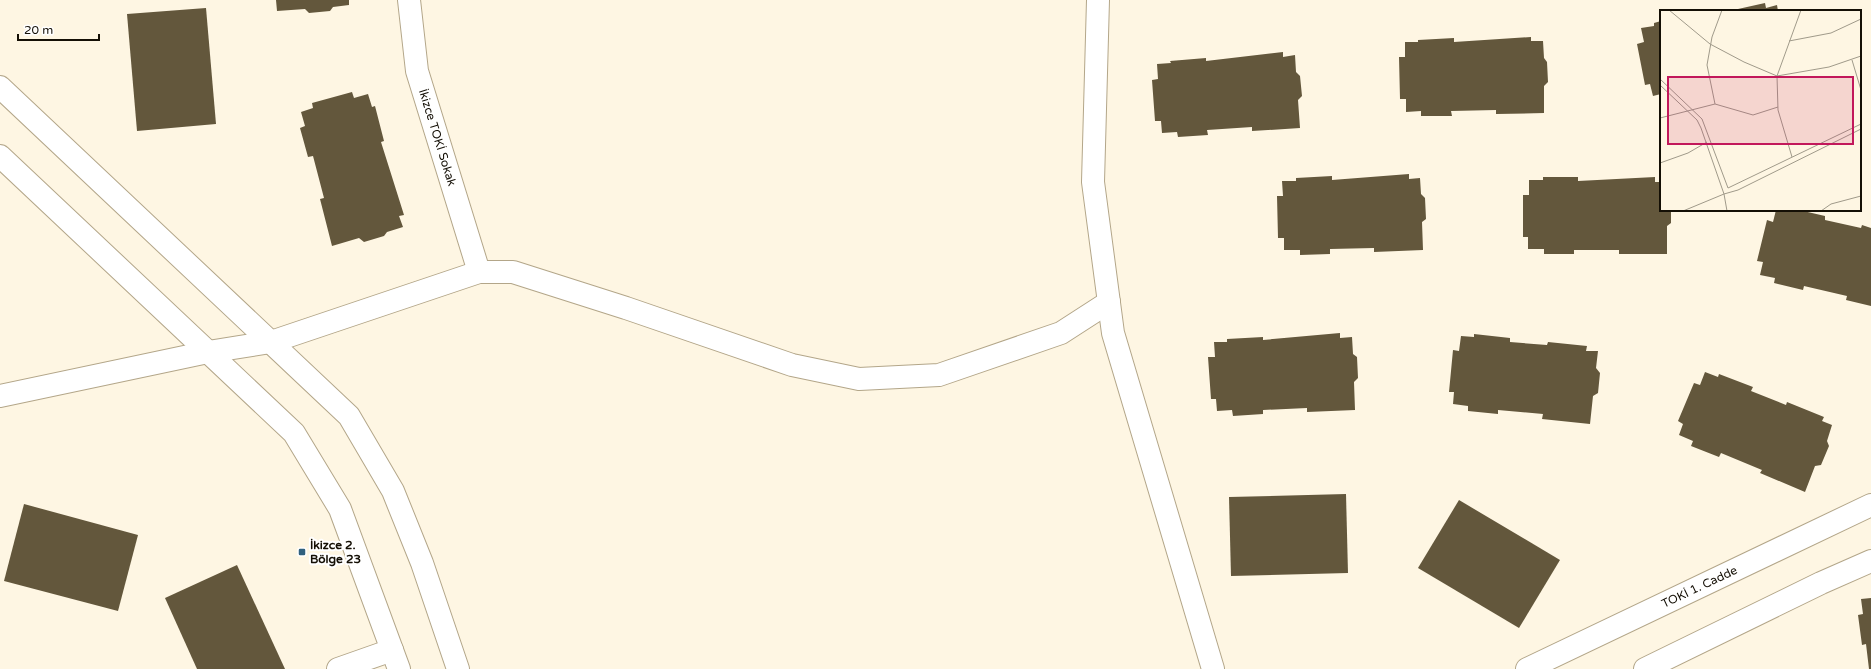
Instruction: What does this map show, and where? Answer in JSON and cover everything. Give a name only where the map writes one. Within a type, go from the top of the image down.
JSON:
[{"type":"street","name":"İkizce TOKİ Sokak","points":[[409,0],[417,71],[479,272]]},
{"type":"street","points":[[1098,0],[1093,182],[1113,333],[1213,669]]},
{"type":"street","points":[[0,87],[349,416],[393,491],[422,563],[458,669]]},
{"type":"street","points":[[0,156],[294,433],[340,509],[395,659],[338,669]]},
{"type":"street","points":[[0,396],[208,352],[271,342],[479,272],[513,272],[626,308],[792,365],[859,379],[939,375],[1061,333],[1109,302]]},
{"type":"street","name":"TOKİ 1. Cadde","points":[[1527,669],[1871,505]]},
{"type":"street","points":[[1646,669],[1821,583],[1871,561]]},
{"type":"building","points":[[276,0],[349,0],[349,5],[333,7],[330,11],[309,13],[305,9],[277,11]]},
{"type":"building","points":[[1765,3],[1766,8],[1777,5],[1778,10],[1734,10]]},
{"type":"building","points":[[206,8],[216,124],[137,131],[127,14]]},
{"type":"building","points":[[1660,21],[1660,94],[1653,96],[1650,84],[1645,85],[1637,44],[1644,42],[1641,28],[1654,26],[1654,23]]},
{"type":"building","points":[[1531,37],[1531,41],[1543,41],[1544,58],[1547,62],[1548,82],[1544,86],[1544,113],[1496,114],[1496,110],[1451,111],[1452,116],[1421,116],[1421,111],[1406,112],[1406,99],[1400,99],[1399,57],[1405,57],[1405,42],[1454,38],[1454,42]]},
{"type":"building","points":[[1283,52],[1283,57],[1295,55],[1296,72],[1300,76],[1302,96],[1298,100],[1300,128],[1252,131],[1252,127],[1207,130],[1208,135],[1178,137],[1177,132],[1162,133],[1161,121],[1155,121],[1152,80],[1158,79],[1157,64],[1171,63],[1170,61],[1206,58],[1206,61]]},
{"type":"building","points":[[352,92],[354,98],[368,94],[372,107],[375,106],[384,141],[381,142],[404,215],[399,216],[403,227],[387,232],[384,236],[364,242],[359,238],[332,246],[320,199],[324,198],[313,156],[308,157],[300,128],[305,126],[301,112],[313,108],[312,103]]},
{"type":"building","points":[[1409,174],[1409,179],[1420,178],[1421,194],[1425,198],[1426,219],[1422,222],[1423,250],[1374,252],[1374,248],[1330,249],[1330,254],[1300,255],[1300,250],[1284,250],[1284,238],[1278,238],[1277,196],[1283,196],[1282,181],[1296,181],[1296,178],[1332,176],[1332,180]]},
{"type":"building","points":[[1543,177],[1578,177],[1578,181],[1655,177],[1655,182],[1660,182],[1660,211],[1671,211],[1671,223],[1667,226],[1667,254],[1619,254],[1619,250],[1574,250],[1574,254],[1544,254],[1544,249],[1528,249],[1528,237],[1523,237],[1523,195],[1529,195],[1529,180],[1543,180]]},
{"type":"building","points":[[1776,211],[1803,211],[1825,216],[1825,220],[1861,228],[1862,225],[1871,228],[1871,306],[1846,300],[1847,296],[1804,286],[1803,290],[1774,283],[1775,278],[1760,275],[1763,262],[1757,261],[1767,220],[1773,222]]},
{"type":"building","points":[[1340,333],[1340,338],[1352,337],[1353,354],[1357,357],[1358,378],[1354,382],[1355,410],[1307,412],[1307,408],[1263,410],[1263,414],[1233,416],[1232,410],[1217,411],[1216,399],[1211,399],[1208,357],[1215,357],[1214,342],[1227,342],[1227,339],[1263,337],[1263,340]]},
{"type":"building","points":[[1474,334],[1510,338],[1510,342],[1547,345],[1548,342],[1587,346],[1586,351],[1598,351],[1596,368],[1600,373],[1598,393],[1593,396],[1590,424],[1542,419],[1543,414],[1498,410],[1498,414],[1468,411],[1468,406],[1453,404],[1454,392],[1449,392],[1453,350],[1459,351],[1461,336],[1474,337]]},
{"type":"building","points":[[1705,372],[1718,377],[1719,374],[1753,387],[1751,391],[1786,405],[1787,402],[1824,417],[1822,421],[1832,425],[1827,441],[1829,446],[1821,465],[1815,466],[1805,492],[1760,473],[1762,470],[1721,453],[1719,457],[1691,446],[1693,441],[1679,435],[1683,424],[1678,421],[1694,383],[1700,385]]},
{"type":"building","points":[[1346,494],[1348,573],[1231,576],[1229,497]]},
{"type":"building","points":[[1459,500],[1560,560],[1519,628],[1418,568]]},
{"type":"building","points":[[24,504],[138,535],[118,611],[4,581]]},
{"type":"building","points":[[237,565],[285,669],[197,669],[165,598]]},
{"type":"building","points":[[1871,598],[1871,669],[1869,669],[1866,644],[1862,645],[1858,615],[1863,614],[1861,599]]},
{"type":"place","name":"İkizce 2. Bölge 23","points":[[302,552]]}]
